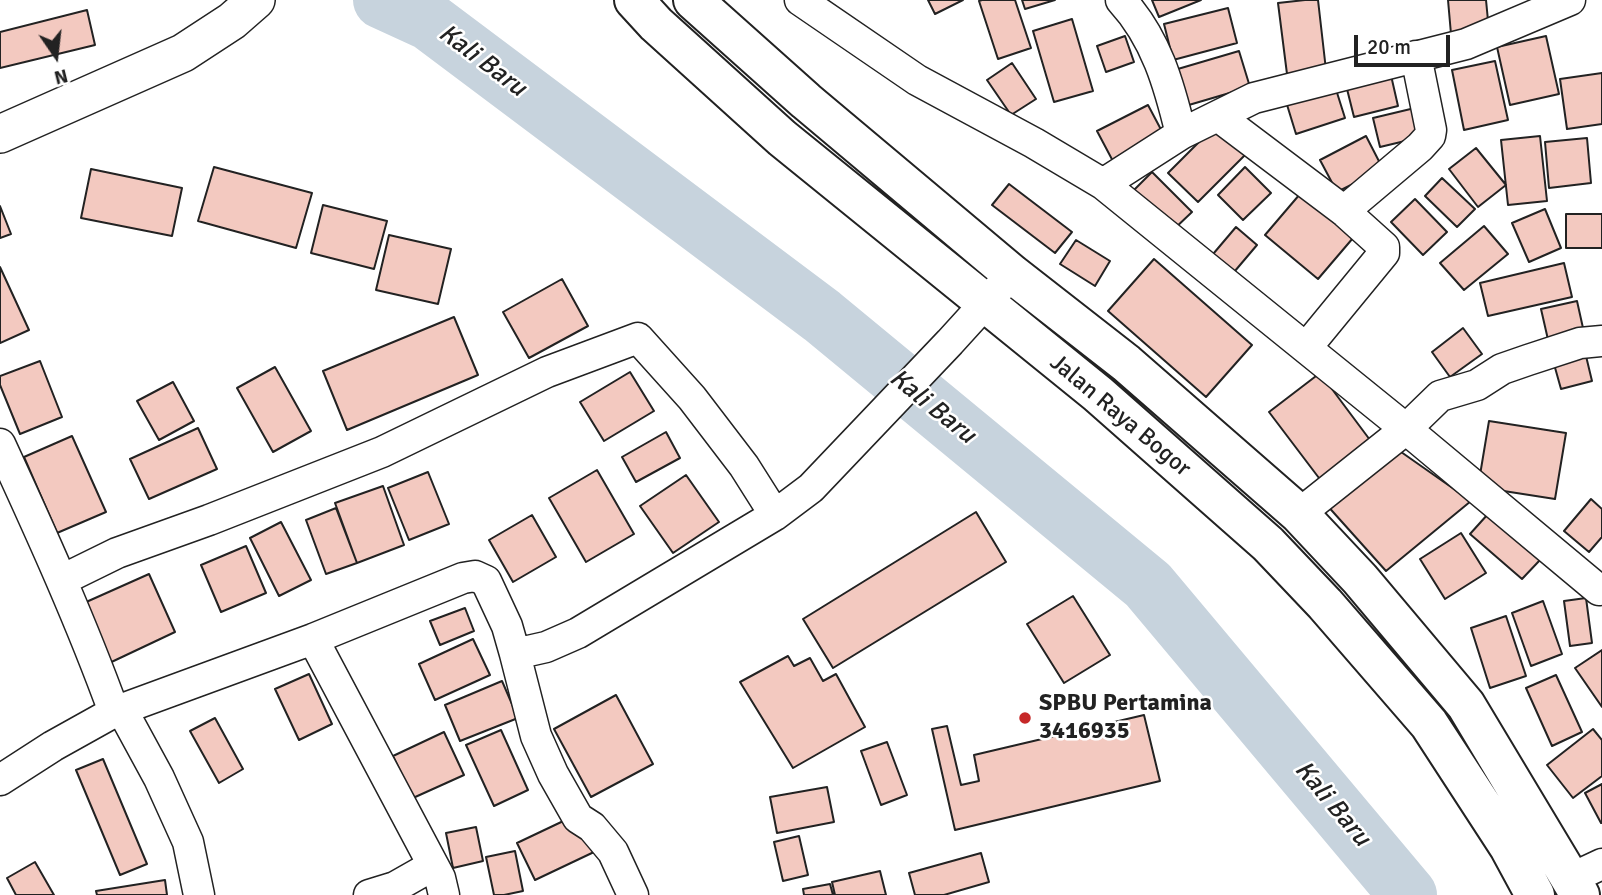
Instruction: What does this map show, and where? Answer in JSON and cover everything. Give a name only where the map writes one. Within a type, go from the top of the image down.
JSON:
[{"type":"highway","name":"Jalan Raya Bogor","points":[[634,0],[656,24],[782,138],[1098,394],[1268,544],[1325,604],[1429,724],[1509,847],[1535,895]]},
{"type":"highway","name":"Jalan Raya Bogor","points":[[693,0],[806,101],[1012,274],[1126,363],[1300,514],[1360,579],[1466,705],[1541,828],[1585,879]]},
{"type":"highway","points":[[1509,847],[1541,828]]},
{"type":"street","points":[[800,0],[916,80],[1034,143],[1103,184],[1601,590]]},
{"type":"street","points":[[1121,0],[1150,40],[1171,93],[1181,134]]},
{"type":"street","points":[[1103,184],[1181,134],[1255,98],[1466,44],[1570,0]]},
{"type":"street","points":[[0,134],[183,52],[244,10]]},
{"type":"street","points":[[1344,211],[1430,136],[1416,56]]},
{"type":"street","points":[[1218,116],[1344,211],[1384,247],[1384,253],[1306,348]]},
{"type":"street","points":[[515,654],[546,647],[578,633],[775,515],[811,488],[1012,274]]},
{"type":"street","points":[[62,580],[117,553],[382,452],[547,372],[638,338],[692,398],[744,466],[775,515]]},
{"type":"street","points":[[1300,514],[1406,429],[1440,397],[1477,384],[1502,369],[1528,360],[1580,343],[1602,341]]},
{"type":"street","points":[[0,444],[118,711],[159,778],[188,842],[199,895]]},
{"type":"street","points":[[0,780],[53,746],[118,711],[313,639],[450,583],[475,576],[486,581],[507,626],[537,736],[553,774],[578,818],[592,827],[613,852],[633,895]]},
{"type":"street","points":[[313,639],[440,878],[444,895]]},
{"type":"street","points":[[369,895],[395,887],[432,866]]},
{"type":"building","points":[[928,0],[963,0],[935,14]]},
{"type":"building","points":[[1015,0],[1031,48],[998,59],[979,1]]},
{"type":"building","points":[[1022,0],[1055,0],[1025,9]]},
{"type":"building","points":[[1152,0],[1201,0],[1159,17]]},
{"type":"building","points":[[1318,0],[1326,70],[1287,74],[1278,3]]},
{"type":"building","points":[[1448,0],[1486,0],[1489,31],[1451,34]]},
{"type":"building","points":[[1228,8],[1237,43],[1173,60],[1164,24]]},
{"type":"building","points":[[87,10],[95,45],[0,68],[0,32]]},
{"type":"building","points":[[1072,19],[1093,91],[1054,102],[1033,31]]},
{"type":"building","points":[[1125,36],[1134,62],[1106,72],[1097,46]]},
{"type":"building","points":[[1546,36],[1559,94],[1510,105],[1497,47]]},
{"type":"building","points":[[1239,51],[1250,87],[1182,107],[1171,71]]},
{"type":"building","points":[[1495,61],[1508,120],[1464,130],[1452,70]]},
{"type":"building","points":[[1012,63],[1036,99],[1011,115],[987,80]]},
{"type":"building","points":[[1390,71],[1398,106],[1354,117],[1345,81]]},
{"type":"building","points":[[1602,73],[1602,124],[1567,129],[1560,79]]},
{"type":"building","points":[[1333,80],[1345,118],[1296,134],[1284,95]]},
{"type":"building","points":[[1148,105],[1166,139],[1115,165],[1097,131]]},
{"type":"building","points":[[1419,107],[1426,136],[1380,147],[1373,118]]},
{"type":"building","points":[[1215,126],[1245,155],[1198,202],[1168,173]]},
{"type":"building","points":[[1366,136],[1383,169],[1337,192],[1320,160]]},
{"type":"building","points":[[1540,136],[1547,201],[1508,205],[1501,140]]},
{"type":"building","points":[[1587,138],[1591,183],[1549,188],[1545,142]]},
{"type":"building","points":[[1476,148],[1506,185],[1478,207],[1449,169]]},
{"type":"building","points":[[214,167],[312,193],[296,248],[198,221]]},
{"type":"building","points":[[1245,167],[1271,193],[1243,220],[1218,195]]},
{"type":"building","points":[[91,169],[182,188],[172,236],[81,218]]},
{"type":"building","points":[[1152,172],[1192,212],[1172,231],[1133,191]]},
{"type":"building","points":[[1442,178],[1475,209],[1457,227],[1425,196]]},
{"type":"building","points":[[1009,184],[1072,232],[1055,253],[992,205]]},
{"type":"building","points":[[1300,194],[1353,238],[1318,279],[1265,235]]},
{"type":"building","points":[[1415,199],[1447,232],[1423,255],[1391,222]]},
{"type":"building","points":[[323,205],[387,221],[374,269],[311,253]]},
{"type":"building","points":[[0,206],[11,234],[0,238]]},
{"type":"building","points":[[1545,209],[1561,248],[1529,262],[1512,223]]},
{"type":"building","points":[[1566,214],[1602,214],[1602,248],[1566,248]]},
{"type":"building","points":[[1484,226],[1508,254],[1464,290],[1440,263]]},
{"type":"building","points":[[1236,227],[1257,245],[1229,278],[1208,260]]},
{"type":"building","points":[[389,235],[451,249],[438,304],[376,290]]},
{"type":"building","points":[[1076,240],[1110,261],[1095,286],[1060,264]]},
{"type":"building","points":[[1154,259],[1252,345],[1206,397],[1108,311]]},
{"type":"building","points":[[1564,263],[1572,297],[1488,316],[1480,283]]},
{"type":"building","points":[[0,267],[29,330],[0,343]]},
{"type":"building","points":[[562,279],[588,326],[529,358],[503,312]]},
{"type":"building","points":[[1577,301],[1585,337],[1549,344],[1541,309]]},
{"type":"building","points":[[454,317],[478,375],[347,430],[323,371]]},
{"type":"building","points":[[1463,328],[1482,354],[1450,377],[1432,352]]},
{"type":"building","points":[[1586,356],[1592,381],[1561,389],[1554,364]]},
{"type":"building","points":[[40,361],[62,417],[20,434],[0,385],[0,376]]},
{"type":"building","points":[[275,367],[311,431],[273,452],[237,388]]},
{"type":"building","points":[[630,372],[654,411],[604,441],[580,402]]},
{"type":"building","points":[[1320,373],[1373,444],[1322,482],[1269,412]]},
{"type":"building","points":[[173,382],[194,421],[159,440],[137,401]]},
{"type":"building","points":[[1489,421],[1566,433],[1555,499],[1478,487]]},
{"type":"building","points":[[198,428],[217,469],[149,499],[130,459]]},
{"type":"building","points":[[666,432],[680,458],[636,482],[622,457]]},
{"type":"building","points":[[72,436],[106,512],[57,533],[24,457]]},
{"type":"building","points":[[1394,447],[1471,501],[1386,571],[1325,503]]},
{"type":"building","points":[[597,470],[634,534],[586,562],[549,498]]},
{"type":"building","points":[[428,472],[449,524],[409,540],[388,488]]},
{"type":"building","points":[[686,475],[719,522],[673,553],[640,506]]},
{"type":"building","points":[[383,486],[404,545],[357,563],[335,503]]},
{"type":"building","points":[[1591,499],[1602,509],[1602,537],[1589,552],[1564,531]]},
{"type":"building","points":[[336,508],[357,563],[326,574],[306,520]]},
{"type":"building","points":[[976,512],[1006,562],[833,668],[803,619]]},
{"type":"building","points":[[1488,514],[1540,560],[1522,579],[1470,534]]},
{"type":"building","points":[[532,515],[556,557],[513,582],[489,540]]},
{"type":"building","points":[[281,522],[311,580],[279,596],[250,538]]},
{"type":"building","points":[[1461,533],[1486,573],[1445,599],[1420,559]]},
{"type":"building","points":[[246,546],[266,593],[221,612],[201,565]]},
{"type":"building","points":[[149,574],[175,632],[103,666],[75,607]]},
{"type":"building","points":[[1073,596],[1110,655],[1064,683],[1027,624]]},
{"type":"building","points":[[1586,598],[1592,643],[1570,646],[1564,601]]},
{"type":"building","points":[[1543,601],[1562,654],[1531,666],[1512,613]]},
{"type":"building","points":[[465,608],[474,631],[440,645],[430,621]]},
{"type":"building","points":[[1506,616],[1526,676],[1490,688],[1471,628]]},
{"type":"building","points":[[473,639],[490,675],[435,700],[419,664]]},
{"type":"building","points":[[1602,650],[1602,707],[1575,668]]},
{"type":"building","points":[[788,656],[794,666],[810,658],[823,681],[836,674],[865,727],[793,768],[740,682]]},
{"type":"building","points":[[309,674],[332,724],[299,740],[275,689]]},
{"type":"building","points":[[1556,675],[1582,732],[1552,746],[1526,688]]},
{"type":"building","points":[[502,681],[518,718],[460,741],[445,705]]},
{"type":"building","points":[[616,695],[653,764],[591,797],[554,729]]},
{"type":"building","points":[[1144,715],[1160,781],[955,830],[932,729],[947,726],[961,785],[979,781],[974,755]]},
{"type":"building","points":[[215,718],[243,769],[219,783],[190,731]]},
{"type":"building","points":[[1593,729],[1602,740],[1602,776],[1573,798],[1547,765]]},
{"type":"building","points":[[501,730],[528,790],[494,806],[466,745]]},
{"type":"building","points":[[444,732],[464,775],[413,798],[393,756]]},
{"type":"building","points":[[887,742],[907,795],[881,805],[861,751]]},
{"type":"building","points":[[103,759],[147,864],[120,875],[76,770]]},
{"type":"building","points":[[1602,784],[1602,823],[1601,823],[1585,793]]},
{"type":"building","points":[[827,787],[834,822],[777,833],[770,797]]},
{"type":"building","points":[[576,815],[594,852],[535,880],[517,843]]},
{"type":"building","points":[[476,827],[483,861],[453,868],[446,833]]},
{"type":"building","points":[[799,836],[808,875],[783,881],[774,842]]},
{"type":"building","points":[[515,851],[523,891],[494,895],[486,857]]},
{"type":"building","points":[[981,853],[989,882],[944,895],[915,895],[909,873]]},
{"type":"building","points":[[35,862],[54,895],[16,895],[7,878]]},
{"type":"building","points":[[880,871],[886,895],[835,895],[832,882]]},
{"type":"building","points":[[165,880],[167,895],[97,895],[96,891]]},
{"type":"building","points":[[830,884],[833,895],[804,895],[803,889]]},
{"type":"waterway","name":"Kali Baru","points":[[382,0],[430,22],[822,316],[1148,585],[1408,895]]},
{"type":"place","name":"SPBU Pertamina 3416935","points":[[1025,718]]}]
